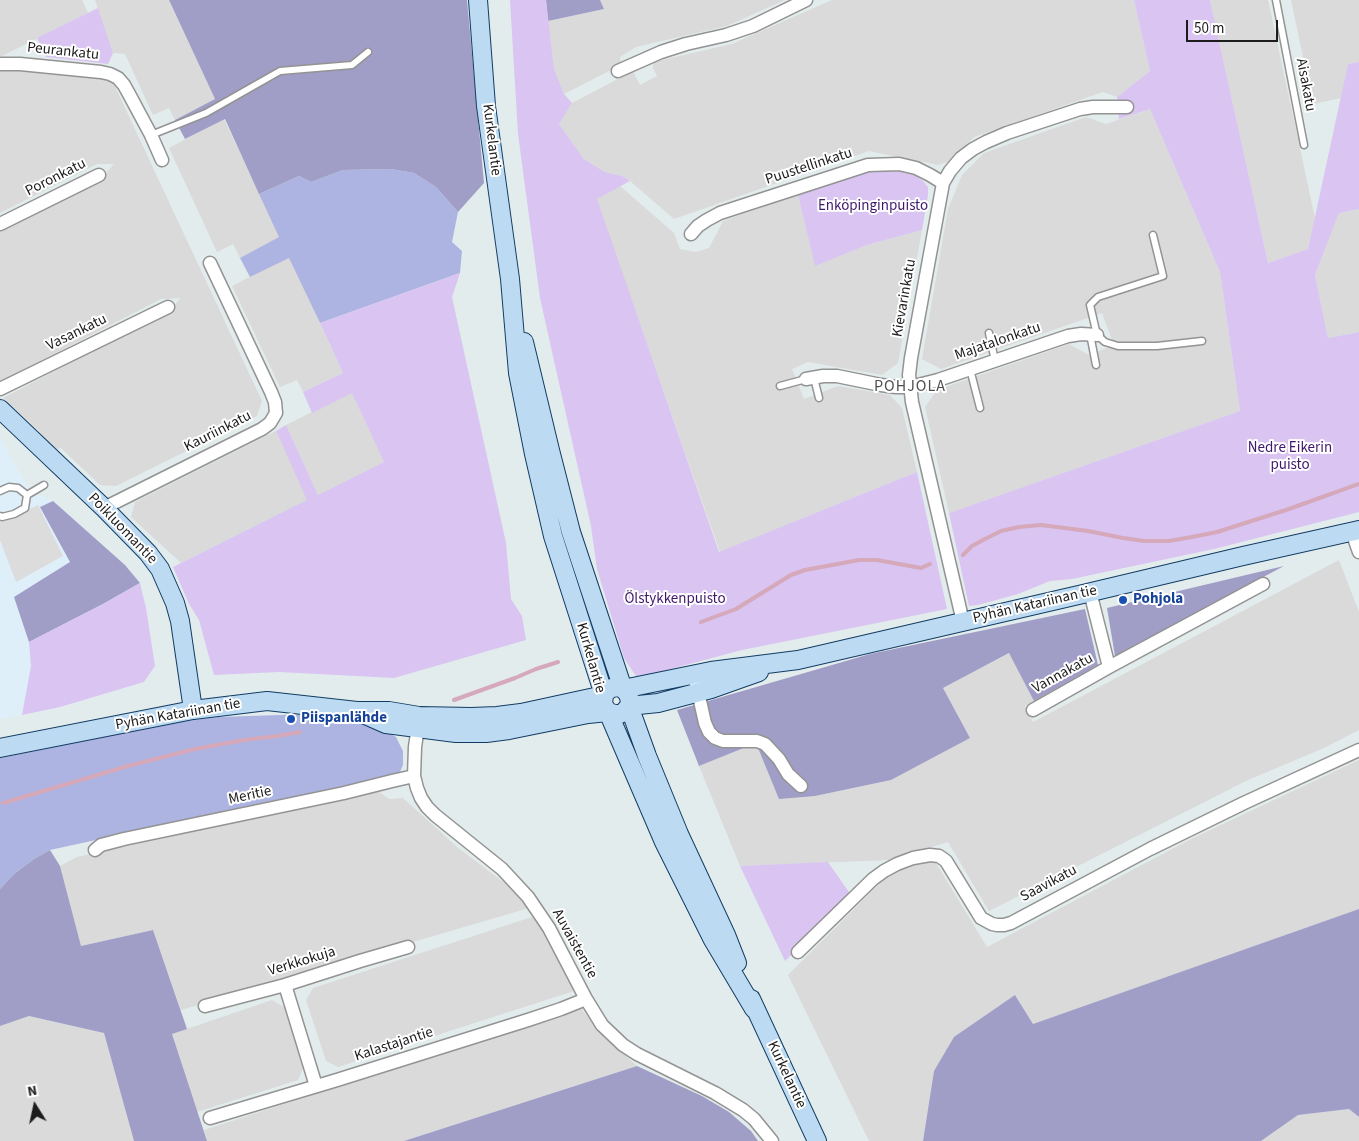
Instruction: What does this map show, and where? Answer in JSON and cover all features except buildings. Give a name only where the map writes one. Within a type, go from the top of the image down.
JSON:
[{"type":"street","name":"Kurkelantie","points":[[478,0],[486,106],[510,279],[518,373],[552,536],[606,703],[673,859],[712,940],[754,1008]]},
{"type":"street","points":[[618,71],[686,44],[726,35],[753,26],[806,0]]},
{"type":"street","name":"Peurankatu","points":[[0,64],[20,64],[110,74],[118,78],[124,84],[162,160]]},
{"type":"street","name":"Kievarinkatu","points":[[963,622],[916,419],[909,375],[943,182],[961,158],[972,150],[1000,136],[1080,109],[1127,107]]},
{"type":"street","name":"Puustellinkatu","points":[[691,234],[706,220],[720,213],[868,165],[899,164],[916,168],[943,182]]},
{"type":"street","name":"Poronkatu","points":[[0,224],[99,175]]},
{"type":"street","name":"Kauriinkatu","points":[[104,508],[262,429],[270,423],[276,413],[275,402],[271,392],[210,263]]},
{"type":"street","name":"Kurkelantie","points":[[510,279],[571,532],[623,689],[628,694],[629,706],[679,834],[726,936],[754,1008],[817,1141]]},
{"type":"street","name":"Vasankatu","points":[[0,389],[168,307]]},
{"type":"street","name":"Majatalonkatu","points":[[810,379],[837,376],[881,384],[910,386],[938,380],[1068,336],[1093,334]]},
{"type":"street","name":"Poikluomantie","points":[[0,409],[104,508],[160,569],[168,585],[180,621],[193,710]]},
{"type":"street","points":[[1355,531],[1359,552]]},
{"type":"street","name":"Pyhän Katariinan tie","points":[[798,660],[694,674],[623,689],[618,687],[612,688],[607,691],[606,703],[615,714],[620,714],[629,706],[658,703],[798,660],[1355,531]]},
{"type":"street","name":"Vannakatu","points":[[1033,710],[1263,584]]},
{"type":"street","name":"Vannakatu","points":[[1090,592],[1109,667]]},
{"type":"street","points":[[694,674],[705,723],[710,732],[716,738],[723,741],[757,741],[765,744],[779,759],[788,774],[801,786]]},
{"type":"street","name":"Pyhän Katariinan tie","points":[[0,748],[193,710],[267,701],[357,711],[386,724],[453,717],[497,716],[606,703]]},
{"type":"street","name":"Auvaistentie","points":[[419,722],[415,747],[414,776],[421,798],[427,807],[502,869],[528,897],[549,928],[602,1025],[623,1045],[650,1062],[715,1093],[743,1110],[754,1119],[772,1141]]},
{"type":"street","name":"Saavikatu","points":[[798,952],[873,879],[896,864],[913,858],[930,855],[939,856],[946,861],[981,918],[992,924],[1004,925],[1143,852],[1359,750]]},
{"type":"street","name":"Meritie","points":[[95,850],[101,845],[115,841],[344,793],[414,776]]},
{"type":"street","name":"Verkkokuja","points":[[205,1006],[285,986],[408,947]]},
{"type":"street","points":[[285,986],[316,1086]]},
{"type":"street","name":"Kalastajantie","points":[[210,1118],[537,1017],[586,998]]},
{"type":"lane","name":"Aisakatu","points":[[1276,0],[1304,145]]},
{"type":"lane","points":[[151,135],[206,113],[280,71],[352,65],[368,52]]},
{"type":"lane","points":[[1096,365],[1090,305],[1098,297],[1163,276],[1153,236]]},
{"type":"lane","points":[[989,333],[994,361]]},
{"type":"lane","points":[[1093,334],[1105,342],[1118,346],[1157,346],[1202,341]]},
{"type":"lane","points":[[970,369],[980,408]]},
{"type":"lane","points":[[780,386],[810,379],[819,398]]},
{"type":"lane","points":[[27,495],[44,486]]},
{"type":"lane","points":[[0,491],[9,487],[18,488],[27,495]]},
{"type":"lane","points":[[0,516],[14,514],[25,508],[27,495]]},
{"type":"shaded area","points":[[0,0],[82,0],[88,13],[0,57]]},
{"type":"shaded area","points":[[95,0],[169,0],[215,99],[175,120],[169,108],[153,115],[125,54],[113,53]]},
{"type":"shaded area","points":[[169,0],[467,0],[484,183],[458,212],[436,187],[414,173],[391,169],[343,170],[311,182],[299,176],[259,194],[225,119],[185,139],[175,120],[215,99]]},
{"type":"shaded area","points":[[546,0],[600,0],[604,9],[548,21]]},
{"type":"shaded area","points":[[600,0],[785,0],[727,26],[636,47],[620,57],[621,65],[564,94],[554,69],[548,21],[604,9]]},
{"type":"shaded area","points":[[832,0],[1134,0],[1150,71],[1117,97],[1103,92],[974,137],[950,161],[938,165],[869,151],[674,219],[630,181],[622,176],[605,172],[584,159],[559,124],[572,103],[633,71],[640,85],[657,76],[653,68],[653,62],[732,44]]},
{"type":"shaded area","points":[[1210,0],[1268,0],[1315,218],[1308,249],[1268,263]]},
{"type":"shaded area","points":[[1291,0],[1359,0],[1359,62],[1348,64],[1341,98],[1313,104]]},
{"type":"shaded area","points":[[50,69],[112,80],[262,401],[257,416],[116,486],[100,485],[61,448],[53,451],[39,431],[3,398],[168,312],[181,298],[161,299],[0,382],[0,230],[100,180],[114,164],[97,164],[0,213],[0,71]]},
{"type":"shaded area","points":[[1150,109],[1220,272],[1240,411],[949,513],[925,407],[937,390],[1069,344],[1089,355],[1114,345],[1102,313],[941,369],[922,359],[948,209],[962,175],[984,153],[1086,117],[1106,124]]},
{"type":"shaded area","points":[[224,119],[280,237],[240,258],[233,244],[217,252],[169,148]]},
{"type":"shaded area","points":[[391,169],[414,173],[436,187],[458,212],[452,242],[462,251],[460,273],[320,323],[289,258],[250,277],[240,258],[279,237],[259,194],[299,176],[311,182],[343,170]]},
{"type":"shaded area","points":[[620,186],[674,233],[680,249],[696,252],[709,248],[723,221],[798,195],[815,265],[867,245],[922,230],[898,363],[882,375],[808,362],[792,369],[804,399],[838,386],[890,395],[902,408],[917,472],[720,552],[596,199]]},
{"type":"shaded area","points":[[1359,209],[1359,332],[1328,338],[1315,275],[1339,213]]},
{"type":"shaded area","points":[[289,257],[343,373],[303,392],[297,380],[280,387],[232,286]]},
{"type":"shaded area","points":[[352,392],[384,462],[318,495],[286,425]]},
{"type":"shaded area","points":[[276,431],[308,500],[181,563],[131,517],[135,502]]},
{"type":"shaded area","points":[[0,438],[30,491],[53,501],[125,565],[140,583],[155,666],[144,682],[60,707],[0,719]]},
{"type":"shaded area","points":[[53,501],[125,565],[140,583],[29,642],[14,597],[70,562],[40,507]]},
{"type":"shaded area","points":[[38,505],[63,556],[16,582],[0,540],[0,522]]},
{"type":"shaded area","points":[[1339,560],[1359,612],[1359,730],[1324,748],[1248,780],[989,911],[948,842],[889,860],[740,866],[699,766],[756,743],[815,796],[891,780],[970,738],[943,688],[1010,653],[1034,701],[1025,706],[1033,722]]},
{"type":"shaded area","points":[[1284,566],[1115,656],[1107,608]]},
{"type":"shaded area","points":[[1085,609],[1098,665],[1034,701],[1009,653],[943,688],[970,738],[891,780],[815,796],[779,799],[756,743],[699,766],[677,710],[870,654]]},
{"type":"shaded area","points":[[311,714],[339,717],[374,725],[396,737],[403,751],[403,765],[399,774],[387,779],[362,782],[50,850],[14,874],[0,889],[0,758],[177,722],[218,717]]},
{"type":"shaded area","points":[[1359,760],[1359,909],[1033,1024],[1016,996],[934,1071],[923,1141],[869,1141],[788,975],[882,881],[902,867],[926,861],[936,863],[987,947],[1189,840]]},
{"type":"shaded area","points":[[378,791],[389,799],[403,798],[457,847],[506,884],[529,908],[181,1010],[153,930],[81,946],[60,866],[77,857]]},
{"type":"shaded area","points":[[50,850],[60,866],[81,946],[153,930],[187,1029],[172,1034],[207,1141],[134,1141],[104,1033],[29,1016],[0,1026],[0,889],[14,874]]},
{"type":"shaded area","points":[[1359,909],[1359,1117],[1349,1109],[1298,1115],[1261,1141],[923,1141],[934,1071],[954,1037],[1015,995],[1033,1024]]},
{"type":"shaded area","points":[[532,917],[544,932],[574,991],[338,1067],[326,1061],[306,1000],[313,988]]},
{"type":"shaded area","points":[[272,1000],[284,1007],[303,1068],[298,1080],[197,1112],[172,1034]]},
{"type":"shaded area","points":[[581,1008],[596,1028],[637,1066],[404,1141],[207,1141],[204,1130]]},
{"type":"shaded area","points":[[29,1016],[104,1033],[134,1141],[0,1141],[0,1026]]},
{"type":"shaded area","points":[[637,1066],[702,1096],[729,1112],[751,1131],[758,1141],[404,1141]]},
{"type":"shaded area","points":[[1349,1109],[1359,1117],[1359,1141],[1261,1141],[1298,1115]]},
{"type":"green space","name":"Ölstykkenpuisto","points":[[510,0],[546,0],[554,69],[564,94],[572,103],[559,124],[584,159],[605,172],[622,176],[630,181],[597,199],[719,552],[917,472],[947,609],[742,650],[652,674],[636,676],[624,658],[597,569],[591,526],[540,298],[518,134]]},
{"type":"green space","name":"Nedre Eikerin puisto","points":[[1134,0],[1210,0],[1268,263],[1308,249],[1348,64],[1359,62],[1359,209],[1339,213],[1315,275],[1328,338],[1359,332],[1359,512],[1214,549],[1072,579],[1050,581],[1018,594],[969,606],[949,513],[1240,411],[1220,272],[1150,109],[1119,119],[1117,97],[1150,71]]},
{"type":"green space","points":[[98,8],[113,53],[108,64],[46,57],[37,38]]},
{"type":"green space","name":"Enköpinginpuisto","points":[[898,171],[915,175],[928,187],[922,230],[867,245],[815,266],[798,195],[866,172]]},
{"type":"green space","points":[[460,273],[452,297],[506,543],[511,599],[522,616],[526,640],[394,678],[279,672],[214,675],[199,620],[189,604],[173,567],[307,500],[276,431],[286,425],[318,495],[384,462],[352,393],[312,413],[303,392],[343,373],[320,323]]},
{"type":"green space","points":[[140,583],[155,666],[144,682],[60,707],[22,715],[31,666],[29,642]]},
{"type":"green space","points":[[828,862],[851,895],[785,961],[740,866]]},
{"type":"waterway","points":[[963,555],[972,546],[1001,531],[1041,525],[1144,541],[1169,541],[1192,537],[1217,532],[1359,484]]},
{"type":"waterway","points":[[701,622],[736,609],[791,575],[805,570],[859,560],[877,560],[921,568],[930,564]]},
{"type":"waterway","points":[[454,700],[558,662]]},
{"type":"waterway","points":[[3,803],[128,766],[195,749],[300,732]]},
{"type":"place","name":"Pohjola","points":[[1123,600]]},
{"type":"place","name":"Piispanlähde","points":[[291,719]]},
{"type":"district","name":"POHJOLA","points":[[910,387]]}]
